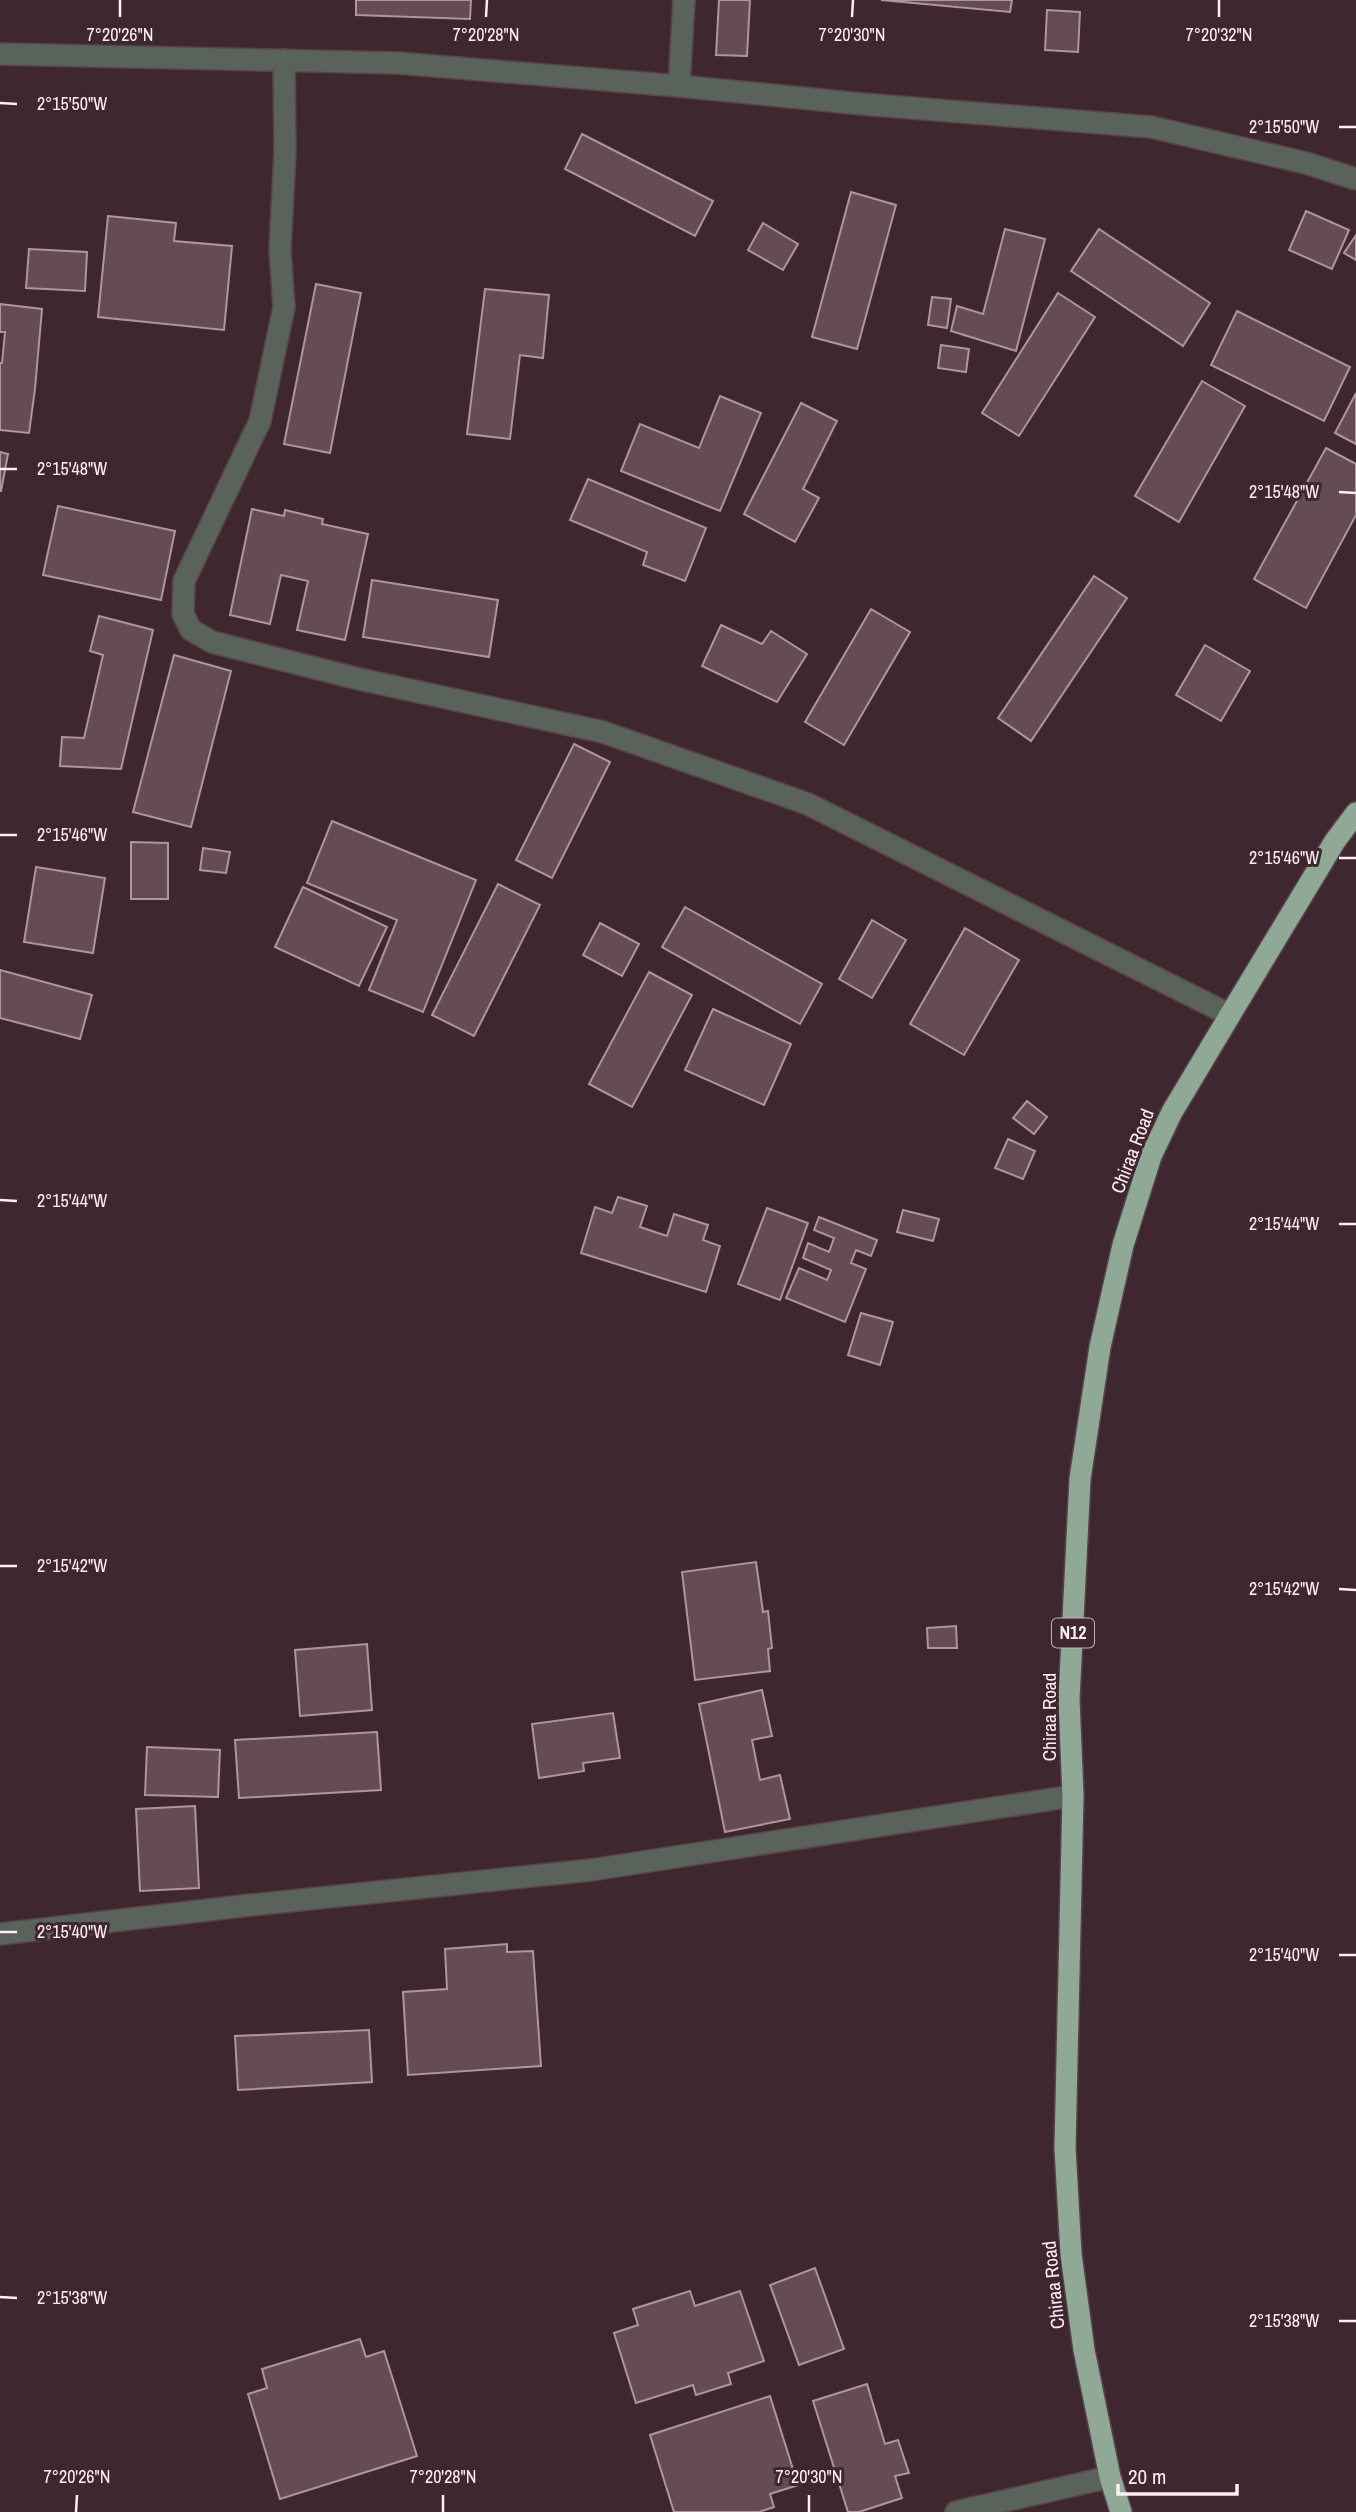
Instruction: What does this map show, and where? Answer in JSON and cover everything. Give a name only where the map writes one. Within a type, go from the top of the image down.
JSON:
[{"type":"highway","name":"Chiraa Road","points":[[1121,2512],[1110,2477],[1084,2350],[1071,2254],[1065,2148],[1073,1796],[1069,1699],[1080,1479],[1100,1347],[1123,1245],[1151,1156],[1172,1112],[1230,1014],[1335,841],[1356,813]]},
{"type":"street","points":[[679,86],[684,0]]},
{"type":"street","points":[[0,54],[398,63],[1151,127],[1306,163],[1356,179]]},
{"type":"street","points":[[284,60],[285,152],[280,250],[284,307],[260,421],[184,581],[183,614],[191,630],[212,642],[346,676],[603,732],[808,804],[1230,1014]]},
{"type":"street","points":[[0,1934],[591,1870],[1073,1796]]},
{"type":"street","points":[[956,2512],[1110,2477]]},
{"type":"building","points":[[356,0],[471,0],[470,19],[356,15]]},
{"type":"building","points":[[719,0],[750,0],[747,56],[716,55]]},
{"type":"building","points":[[881,0],[1012,0],[1010,12]]},
{"type":"building","points":[[1047,10],[1080,12],[1078,52],[1045,50]]},
{"type":"building","points":[[582,134],[713,201],[695,236],[565,169]]},
{"type":"building","points":[[851,192],[896,205],[857,349],[812,337]]},
{"type":"building","points":[[1306,211],[1349,230],[1332,269],[1289,250]]},
{"type":"building","points":[[108,216],[176,223],[174,241],[232,246],[224,330],[98,317]]},
{"type":"building","points":[[763,223],[798,244],[783,270],[748,250]]},
{"type":"building","points":[[1005,229],[1045,239],[1016,351],[951,331],[957,306],[983,314]]},
{"type":"building","points":[[1099,229],[1210,303],[1183,346],[1071,271]]},
{"type":"building","points":[[1356,235],[1356,260],[1344,253]]},
{"type":"building","points":[[29,249],[87,252],[85,291],[26,288]]},
{"type":"building","points":[[316,284],[361,293],[330,453],[284,444]]},
{"type":"building","points":[[485,289],[549,295],[543,358],[520,355],[510,439],[467,434]]},
{"type":"building","points":[[1058,293],[1095,317],[1019,436],[982,413]]},
{"type":"building","points":[[932,297],[951,299],[947,328],[928,325]]},
{"type":"building","points":[[0,304],[42,309],[29,433],[0,430],[0,363],[5,332],[0,332]]},
{"type":"building","points":[[1237,311],[1350,367],[1324,421],[1211,365]]},
{"type":"building","points":[[941,345],[969,349],[966,372],[938,368]]},
{"type":"building","points":[[1202,381],[1245,406],[1179,522],[1135,496]]},
{"type":"building","points":[[1356,393],[1356,444],[1335,433]]},
{"type":"building","points":[[720,396],[761,413],[720,511],[621,471],[640,424],[699,448]]},
{"type":"building","points":[[801,403],[837,421],[803,489],[819,498],[795,542],[744,514]]},
{"type":"building","points":[[1326,448],[1356,464],[1356,515],[1306,608],[1254,579]]},
{"type":"building","points":[[0,452],[8,454],[1,491],[0,491]]},
{"type":"building","points":[[588,479],[706,528],[685,581],[643,565],[647,552],[570,520]]},
{"type":"building","points":[[58,506],[175,531],[161,600],[43,575]]},
{"type":"building","points":[[252,509],[284,516],[285,510],[323,519],[322,524],[368,534],[345,640],[297,630],[308,581],[281,575],[270,624],[230,615]]},
{"type":"building","points":[[1094,576],[1127,598],[1031,741],[998,718]]},
{"type":"building","points":[[372,580],[498,600],[489,657],[363,637]]},
{"type":"building","points":[[871,609],[910,632],[844,745],[805,722]]},
{"type":"building","points":[[99,616],[153,630],[121,769],[60,766],[62,737],[84,738],[103,655],[90,651]]},
{"type":"building","points":[[721,625],[762,644],[771,631],[807,654],[777,702],[702,666]]},
{"type":"building","points":[[1205,645],[1250,671],[1221,721],[1176,695]]},
{"type":"building","points":[[174,655],[231,671],[191,827],[133,812]]},
{"type":"building","points":[[574,744],[610,762],[552,878],[516,860]]},
{"type":"building","points":[[332,821],[476,880],[423,1012],[369,990],[397,920],[307,883]]},
{"type":"building","points":[[131,842],[168,843],[168,899],[131,899]]},
{"type":"building","points":[[203,848],[230,852],[226,873],[200,870]]},
{"type":"building","points":[[36,867],[105,878],[93,953],[24,942]]},
{"type":"building","points":[[498,884],[540,905],[474,1036],[432,1015]]},
{"type":"building","points":[[303,887],[387,927],[359,986],[275,947]]},
{"type":"building","points":[[685,907],[822,984],[800,1024],[662,947]]},
{"type":"building","points":[[872,920],[906,940],[872,998],[839,979]]},
{"type":"building","points":[[600,923],[639,944],[622,976],[583,955]]},
{"type":"building","points":[[965,928],[1019,960],[964,1055],[910,1024]]},
{"type":"building","points":[[0,970],[92,995],[80,1039],[0,1018]]},
{"type":"building","points":[[649,972],[692,995],[632,1107],[589,1084]]},
{"type":"building","points":[[713,1009],[791,1044],[764,1105],[685,1070]]},
{"type":"building","points":[[1027,1101],[1047,1117],[1034,1134],[1013,1118]]},
{"type":"building","points":[[1008,1139],[1035,1151],[1023,1179],[995,1168]]},
{"type":"building","points":[[618,1197],[647,1206],[640,1227],[667,1236],[674,1214],[708,1225],[703,1240],[720,1246],[706,1292],[581,1253],[595,1207],[612,1213]]},
{"type":"building","points":[[767,1208],[808,1223],[780,1300],[738,1284]]},
{"type":"building","points":[[903,1210],[939,1219],[933,1241],[897,1232]]},
{"type":"building","points":[[819,1217],[877,1240],[871,1256],[856,1250],[851,1263],[866,1269],[845,1322],[786,1298],[799,1268],[827,1280],[831,1270],[803,1258],[808,1243],[829,1252],[834,1238],[814,1230]]},
{"type":"building","points":[[861,1313],[893,1322],[880,1365],[848,1355]]},
{"type":"building","points":[[756,1562],[763,1612],[768,1611],[772,1648],[768,1649],[770,1671],[695,1680],[682,1572]]},
{"type":"building","points":[[956,1626],[957,1648],[928,1648],[927,1628]]},
{"type":"building","points":[[367,1644],[372,1710],[300,1716],[295,1650]]},
{"type":"building","points":[[762,1690],[772,1736],[752,1740],[760,1780],[780,1775],[790,1819],[725,1832],[699,1704]]},
{"type":"building","points":[[613,1713],[620,1758],[583,1763],[584,1771],[539,1778],[532,1724]]},
{"type":"building","points":[[377,1732],[381,1790],[239,1798],[235,1740]]},
{"type":"building","points":[[147,1747],[220,1750],[218,1797],[145,1795]]},
{"type":"building","points":[[195,1806],[199,1888],[140,1891],[136,1809]]},
{"type":"building","points":[[507,1944],[507,1952],[533,1951],[541,2066],[408,2075],[403,1992],[447,1989],[445,1949]]},
{"type":"building","points":[[369,2030],[372,2082],[238,2090],[235,2036]]},
{"type":"building","points":[[815,2268],[844,2349],[799,2365],[770,2285]]},
{"type":"building","points":[[690,2291],[695,2306],[740,2291],[764,2361],[728,2373],[731,2384],[696,2395],[693,2385],[636,2403],[614,2333],[638,2325],[633,2309]]},
{"type":"building","points":[[360,2339],[366,2357],[384,2351],[417,2456],[280,2499],[248,2394],[267,2388],[262,2369]]},
{"type":"building","points":[[867,2384],[885,2444],[898,2440],[909,2473],[895,2476],[902,2498],[859,2512],[848,2512],[813,2401]]},
{"type":"building","points":[[770,2396],[798,2485],[770,2494],[774,2507],[759,2512],[674,2512],[650,2435]]}]
